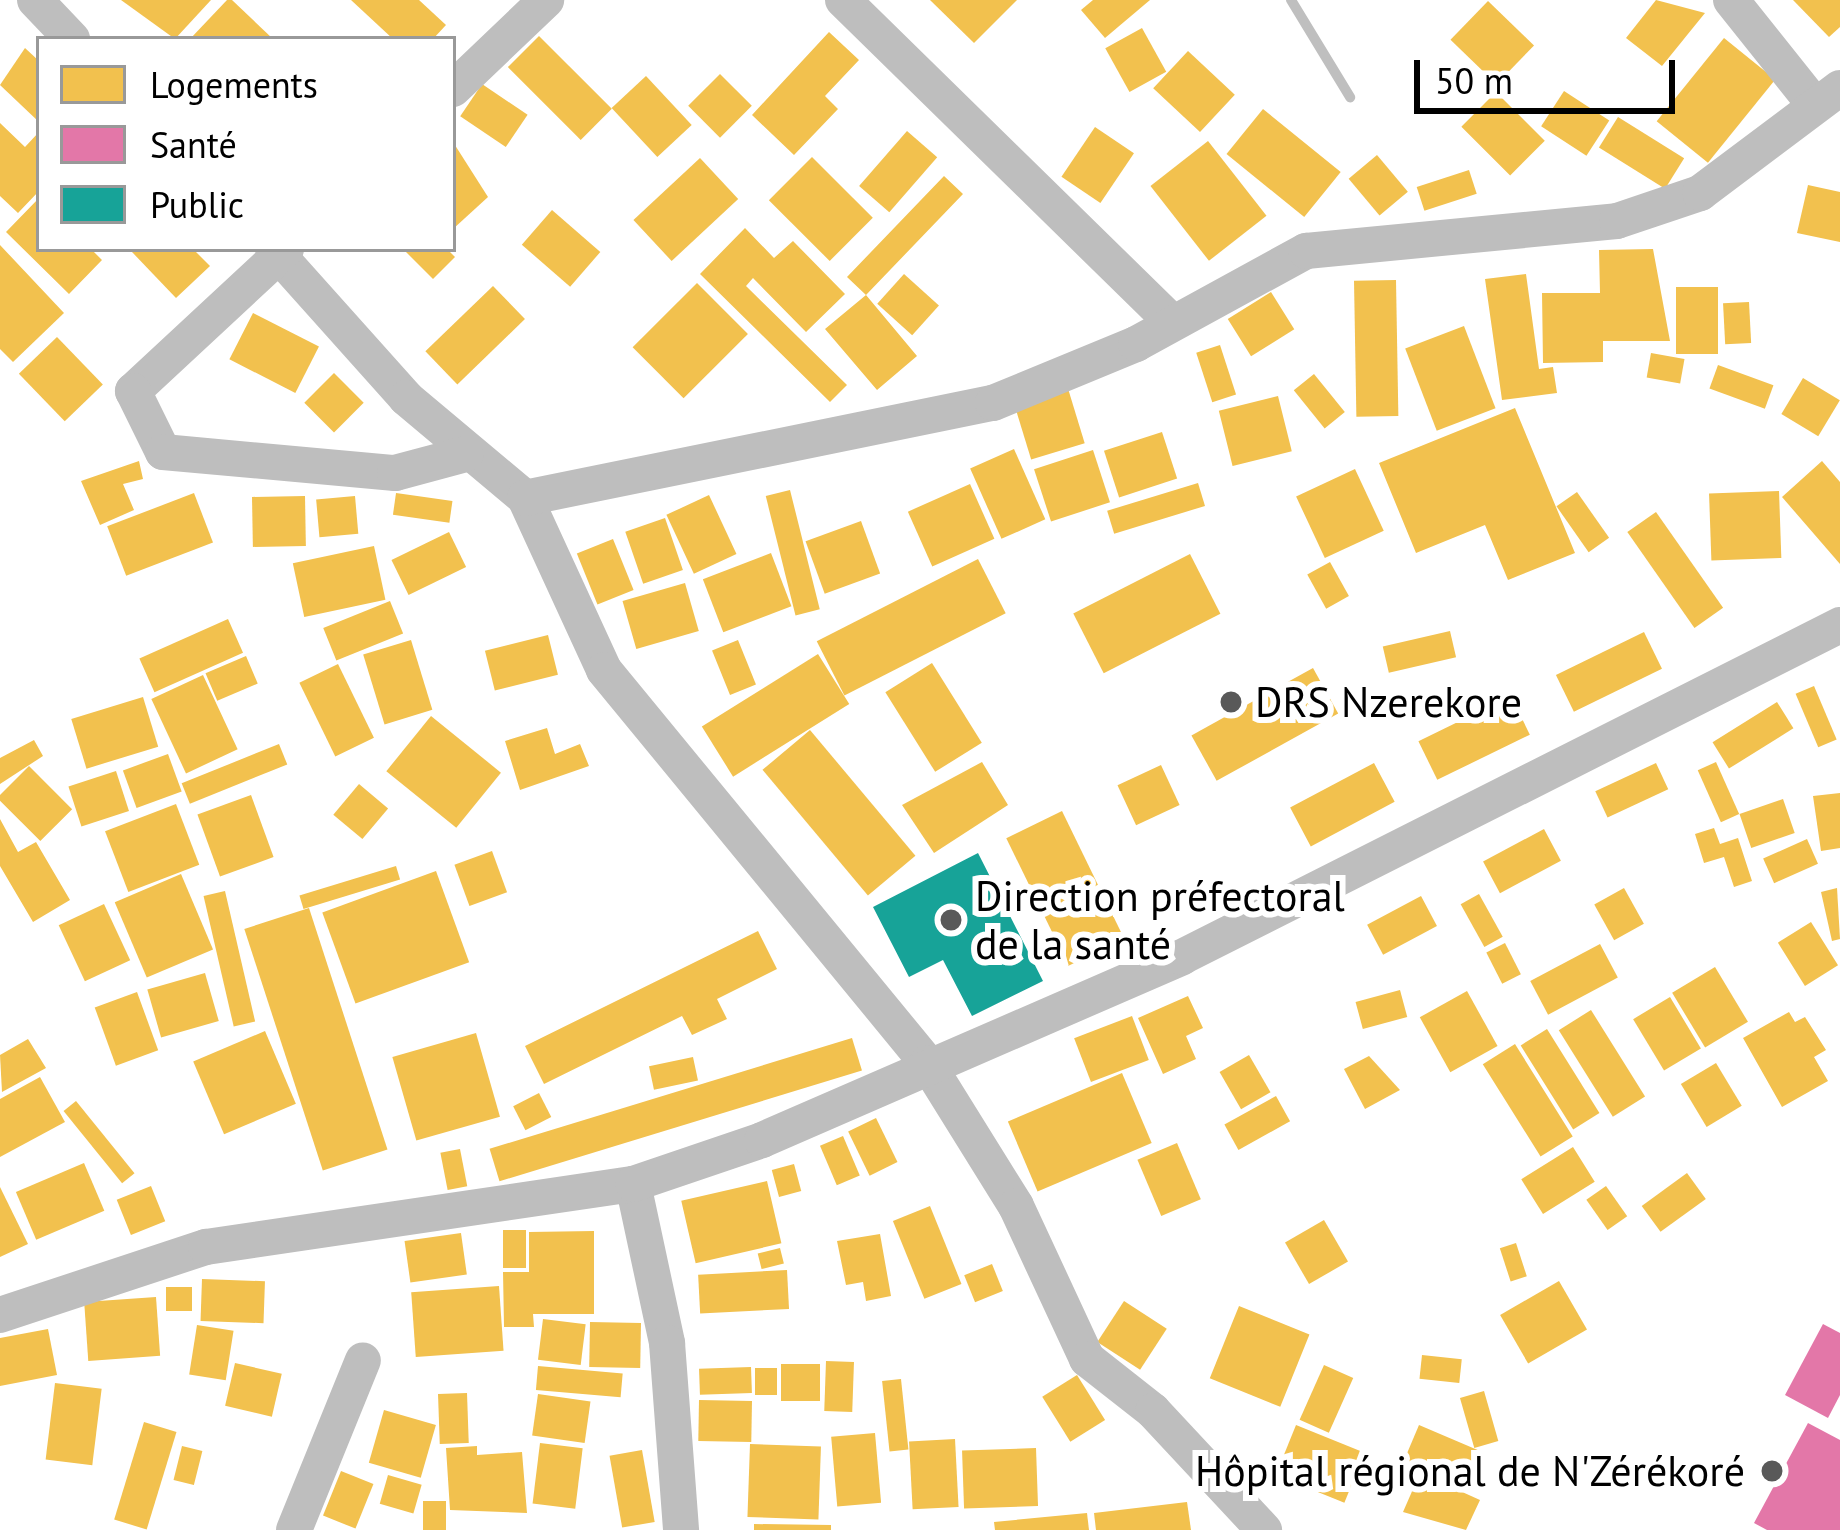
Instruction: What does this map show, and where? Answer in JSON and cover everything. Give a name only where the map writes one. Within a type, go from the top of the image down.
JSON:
[{"type":"street","points":[[35,0],[69,36]]},
{"type":"street","points":[[456,86],[546,0]]},
{"type":"street","points":[[842,0],[1101,264],[1171,321]]},
{"type":"street","points":[[525,498],[993,403],[1171,321],[1306,251],[1617,220],[1700,193],[1827,96],[1731,0]]},
{"type":"street","points":[[279,252],[133,391],[163,452],[394,473],[466,454]]},
{"type":"street","points":[[281,252],[466,454],[525,498],[604,670],[927,1063],[1016,1206],[1088,1359],[1264,1530]]},
{"type":"street","points":[[0,1315],[206,1247],[632,1184],[1182,957],[1840,626]]},
{"type":"street","points":[[632,1184],[668,1343],[681,1530]]},
{"type":"street","points":[[294,1530],[363,1360]]},
{"type":"building: Logements","points":[[121,0],[211,0],[178,36],[171,36]]},
{"type":"building: Logements","points":[[232,0],[270,36],[193,36]]},
{"type":"building: Logements","points":[[351,0],[419,0],[446,25],[436,36],[390,36]]},
{"type":"building: Logements","points":[[930,0],[1017,0],[974,43]]},
{"type":"building: Logements","points":[[1093,0],[1150,0],[1105,38],[1081,10]]},
{"type":"building: Logements","points":[[1656,0],[1705,13],[1662,66],[1626,38]]},
{"type":"building: Logements","points":[[1793,0],[1840,0],[1840,27],[1829,37]]},
{"type":"building: Logements","points":[[1488,1],[1534,45],[1497,84],[1450,40]]},
{"type":"building: Logements","points":[[1142,28],[1166,72],[1130,92],[1105,48]]},
{"type":"building: Logements","points":[[829,32],[859,60],[825,96],[838,109],[794,155],[752,115]]},
{"type":"building: Logements","points":[[539,36],[612,109],[581,140],[508,67]]},
{"type":"building: Logements","points":[[1724,38],[1775,80],[1708,163],[1657,121]]},
{"type":"building: Logements","points":[[25,48],[36,58],[36,119],[0,85]]},
{"type":"building: Logements","points":[[1188,51],[1235,95],[1200,132],[1153,88]]},
{"type":"building: Logements","points":[[720,74],[752,106],[720,138],[688,106]]},
{"type":"building: Logements","points":[[646,76],[692,125],[657,157],[612,108]]},
{"type":"building: Logements","points":[[482,84],[528,115],[506,147],[460,116]]},
{"type":"building: Logements","points":[[1564,91],[1609,120],[1586,156],[1541,126]]},
{"type":"building: Logements","points":[[1496,92],[1545,141],[1510,175],[1461,127]]},
{"type":"building: Logements","points":[[1263,109],[1341,172],[1304,217],[1226,154]]},
{"type":"building: Logements","points":[[1618,117],[1684,158],[1665,189],[1599,148]]},
{"type":"building: Logements","points":[[0,123],[25,147],[36,135],[36,194],[18,213],[0,196]]},
{"type":"building: Logements","points":[[1095,127],[1134,153],[1100,203],[1061,177]]},
{"type":"building: Logements","points":[[907,131],[937,157],[889,212],[859,186]]},
{"type":"building: Logements","points":[[1208,141],[1266,216],[1209,261],[1150,186]]},
{"type":"building: Logements","points":[[456,147],[488,197],[456,226]]},
{"type":"building: Logements","points":[[1377,155],[1408,192],[1380,216],[1349,179]]},
{"type":"building: Logements","points":[[812,157],[873,218],[830,261],[769,200]]},
{"type":"building: Logements","points":[[700,158],[738,199],[672,261],[633,220]]},
{"type":"building: Logements","points":[[1469,170],[1477,194],[1424,211],[1417,187]]},
{"type":"building: Logements","points":[[944,176],[963,194],[866,295],[847,277]]},
{"type":"building: Logements","points":[[1808,185],[1840,192],[1840,242],[1797,233]]},
{"type":"building: Logements","points":[[36,201],[36,252],[94,252],[102,260],[69,294],[6,232]]},
{"type":"building: Logements","points":[[552,210],[600,252],[570,287],[522,245]]},
{"type":"building: Logements","points":[[745,228],[774,258],[793,241],[845,294],[806,332],[753,278],[746,286],[847,385],[830,402],[700,274]]},
{"type":"building: Logements","points":[[0,245],[64,313],[13,362],[0,349]]},
{"type":"building: Logements","points":[[1653,249],[1670,341],[1603,341],[1603,362],[1543,363],[1542,293],[1600,293],[1599,250]]},
{"type":"building: Logements","points":[[132,252],[196,252],[210,266],[176,298]]},
{"type":"building: Logements","points":[[406,252],[450,252],[455,257],[433,279]]},
{"type":"building: Logements","points":[[904,274],[939,305],[912,335],[877,304]]},
{"type":"building: Logements","points":[[1526,274],[1539,369],[1553,367],[1557,393],[1502,400],[1485,279]]},
{"type":"building: Logements","points":[[1396,280],[1398,416],[1356,417],[1354,281]]},
{"type":"building: Logements","points":[[697,283],[748,334],[684,398],[633,347]]},
{"type":"building: Logements","points":[[493,286],[525,319],[457,384],[425,351]]},
{"type":"building: Logements","points":[[1676,287],[1718,287],[1718,354],[1676,354]]},
{"type":"building: Logements","points":[[1271,292],[1294,329],[1251,356],[1228,319]]},
{"type":"building: Logements","points":[[866,295],[917,356],[877,390],[825,329]]},
{"type":"building: Logements","points":[[1749,302],[1751,343],[1725,344],[1723,303]]},
{"type":"building: Logements","points":[[253,313],[319,347],[295,393],[229,359]]},
{"type":"building: Logements","points":[[1464,326],[1496,408],[1437,431],[1405,349]]},
{"type":"building: Logements","points":[[57,337],[103,384],[65,421],[19,374]]},
{"type":"building: Logements","points":[[1220,345],[1236,394],[1212,402],[1196,353]]},
{"type":"building: Logements","points":[[1651,353],[1684,359],[1680,384],[1647,378]]},
{"type":"building: Logements","points":[[1718,365],[1773,385],[1765,409],[1709,388]]},
{"type":"building: Logements","points":[[334,373],[364,403],[334,432],[304,403]]},
{"type":"building: Logements","points":[[1314,374],[1345,412],[1325,428],[1294,390]]},
{"type":"building: Logements","points":[[1803,378],[1840,400],[1818,436],[1781,414]]},
{"type":"building: Logements","points":[[1066,382],[1085,443],[1031,460],[1012,398]]},
{"type":"building: Logements","points":[[1278,396],[1292,451],[1233,466],[1219,411]]},
{"type":"building: Logements","points":[[1515,408],[1575,553],[1508,580],[1485,525],[1416,553],[1379,463]]},
{"type":"building: Logements","points":[[1162,432],[1177,479],[1119,497],[1104,451]]},
{"type":"building: Logements","points":[[1014,449],[1045,519],[1001,539],[970,469]]},
{"type":"building: Logements","points":[[1093,450],[1110,502],[1051,521],[1034,469]]},
{"type":"building: Logements","points":[[139,461],[143,479],[123,484],[134,510],[100,525],[81,481]]},
{"type":"building: Logements","points":[[1822,461],[1840,482],[1840,564],[1782,497]]},
{"type":"building: Logements","points":[[1355,469],[1384,531],[1325,558],[1296,496]]},
{"type":"building: Logements","points":[[1198,483],[1205,506],[1114,534],[1107,511]]},
{"type":"building: Logements","points":[[970,484],[994,539],[932,566],[908,512]]},
{"type":"building: Logements","points":[[790,490],[820,609],[795,615],[766,496]]},
{"type":"building: Logements","points":[[1779,491],[1781,558],[1711,560],[1709,493]]},
{"type":"building: Logements","points":[[1577,492],[1609,538],[1589,552],[1557,506]]},
{"type":"building: Logements","points":[[194,493],[213,542],[126,576],[107,526]]},
{"type":"building: Logements","points":[[396,493],[452,501],[449,523],[393,515]]},
{"type":"building: Logements","points":[[709,495],[736,554],[694,574],[666,515]]},
{"type":"building: Logements","points":[[305,496],[306,546],[253,547],[252,497]]},
{"type":"building: Logements","points":[[355,496],[358,534],[319,537],[316,499]]},
{"type":"building: Logements","points":[[1656,512],[1723,608],[1694,628],[1627,532]]},
{"type":"building: Logements","points":[[665,518],[683,570],[643,584],[625,532]]},
{"type":"building: Logements","points":[[861,521],[880,574],[825,594],[806,541]]},
{"type":"building: Logements","points":[[449,532],[466,567],[409,595],[391,560]]},
{"type":"building: Logements","points":[[613,539],[634,590],[597,605],[577,554]]},
{"type":"building: Logements","points":[[374,546],[385,600],[304,617],[293,563]]},
{"type":"building: Logements","points":[[771,553],[791,606],[723,632],[703,579]]},
{"type":"building: Logements","points":[[1190,554],[1220,614],[1104,673],[1073,613]]},
{"type":"building: Logements","points":[[978,559],[1006,613],[844,696],[817,641]]},
{"type":"building: Logements","points":[[1330,562],[1349,596],[1326,609],[1307,575]]},
{"type":"building: Logements","points":[[685,583],[699,631],[636,649],[623,601]]},
{"type":"building: Logements","points":[[390,601],[403,633],[336,660],[323,628]]},
{"type":"building: Logements","points":[[228,619],[243,653],[154,692],[139,658]]},
{"type":"building: Logements","points":[[1450,631],[1456,657],[1389,673],[1383,647]]},
{"type":"building: Logements","points":[[1644,632],[1662,669],[1574,712],[1556,675]]},
{"type":"building: Logements","points":[[548,635],[558,675],[495,691],[485,651]]},
{"type":"building: Logements","points":[[411,640],[432,710],[385,724],[363,655]]},
{"type":"building: Logements","points":[[738,640],[756,685],[730,695],[712,650]]},
{"type":"building: Logements","points":[[818,654],[849,704],[733,777],[702,727]]},
{"type":"building: Logements","points":[[246,656],[258,684],[217,701],[205,673]]},
{"type":"building: Logements","points":[[932,663],[982,743],[935,772],[885,692]]},
{"type":"building: Logements","points":[[338,664],[374,738],[335,757],[299,683]]},
{"type":"building: Logements","points":[[1313,668],[1338,713],[1217,781],[1191,735]]},
{"type":"building: Logements","points":[[203,675],[238,749],[186,773],[151,699]]},
{"type":"building: Logements","points":[[1814,686],[1837,739],[1818,747],[1796,694]]},
{"type":"building: Logements","points":[[1511,696],[1530,735],[1437,780],[1418,741]]},
{"type":"building: Logements","points":[[143,697],[158,747],[86,769],[71,719]]},
{"type":"building: Logements","points":[[1777,702],[1793,728],[1729,769],[1713,742]]},
{"type":"building: Logements","points":[[431,716],[501,773],[456,828],[386,771]]},
{"type":"building: Logements","points":[[547,728],[555,754],[580,744],[589,766],[520,790],[505,741]]},
{"type":"building: Logements","points":[[810,730],[915,856],[868,895],[763,770]]},
{"type":"building: Logements","points":[[34,740],[43,756],[0,784],[0,758]]},
{"type":"building: Logements","points":[[279,744],[287,764],[190,804],[182,783]]},
{"type":"building: Logements","points":[[168,754],[182,792],[137,808],[123,770]]},
{"type":"building: Logements","points":[[982,762],[1008,805],[934,853],[902,805]]},
{"type":"building: Logements","points":[[1716,762],[1739,814],[1721,822],[1698,770]]},
{"type":"building: Logements","points":[[1374,763],[1395,802],[1311,846],[1290,808]]},
{"type":"building: Logements","points":[[1656,763],[1668,789],[1608,818],[1595,791]]},
{"type":"building: Logements","points":[[1161,765],[1180,805],[1136,825],[1117,785]]},
{"type":"building: Logements","points":[[29,766],[72,809],[40,841],[0,801],[0,795]]},
{"type":"building: Logements","points":[[116,771],[129,811],[81,826],[68,786]]},
{"type":"building: Logements","points":[[359,784],[388,808],[362,839],[333,815]]},
{"type":"building: Logements","points":[[1840,793],[1840,848],[1821,851],[1813,796]]},
{"type":"building: Logements","points":[[251,795],[274,857],[220,877],[197,814]]},
{"type":"building: Logements","points":[[1783,799],[1795,833],[1751,848],[1740,814]]},
{"type":"building: Logements","points":[[176,804],[199,865],[128,892],[105,831]]},
{"type":"building: Logements","points":[[1062,811],[1124,939],[1069,966],[1006,838]]},
{"type":"building: Logements","points":[[0,819],[18,852],[36,842],[70,900],[33,922],[0,866]]},
{"type":"building: Logements","points":[[1714,828],[1720,844],[1738,838],[1752,881],[1734,887],[1724,857],[1704,863],[1695,834]]},
{"type":"building: Logements","points":[[1544,829],[1561,861],[1500,893],[1483,861]]},
{"type":"building: Logements","points":[[1807,839],[1818,864],[1774,883],[1763,859]]},
{"type":"building: Logements","points":[[492,851],[507,892],[469,906],[454,865]]},
{"type":"building: Logements","points":[[396,866],[400,879],[304,909],[299,896]]},
{"type":"building: Logements","points":[[436,871],[469,962],[355,1004],[322,912]]},
{"type":"building: Logements","points":[[181,874],[213,949],[147,978],[115,902]]},
{"type":"building: Logements","points":[[1624,888],[1644,924],[1614,940],[1594,904]]},
{"type":"building: Logements","points":[[1837,888],[1840,939],[1832,941],[1821,892]]},
{"type":"building: Logements","points":[[225,891],[255,1022],[234,1027],[204,896]]},
{"type":"building: Logements","points":[[1479,894],[1503,937],[1484,947],[1461,904]]},
{"type":"building: Logements","points":[[1421,896],[1437,926],[1383,955],[1367,925]]},
{"type":"building: Logements","points":[[104,904],[130,960],[85,981],[59,925]]},
{"type":"building: Logements","points":[[309,908],[387,1150],[323,1171],[244,929]]},
{"type":"building: Logements","points":[[1811,922],[1838,965],[1805,986],[1778,943]]},
{"type":"building: Logements","points":[[758,931],[777,969],[717,999],[727,1019],[692,1035],[682,1016],[544,1084],[525,1046]]},
{"type":"building: Logements","points":[[1505,943],[1521,974],[1502,984],[1486,953]]},
{"type":"building: Logements","points":[[1600,944],[1618,978],[1548,1015],[1530,981]]},
{"type":"building: Logements","points":[[1715,967],[1748,1022],[1705,1048],[1672,993]]},
{"type":"building: Logements","points":[[205,973],[219,1021],[161,1038],[147,990]]},
{"type":"building: Logements","points":[[1400,990],[1407,1017],[1363,1029],[1356,1002]]},
{"type":"building: Logements","points":[[1467,991],[1498,1046],[1450,1072],[1420,1017]]},
{"type":"building: Logements","points":[[137,992],[158,1050],[116,1066],[95,1007]]},
{"type":"building: Logements","points":[[1188,996],[1203,1028],[1186,1036],[1196,1059],[1163,1074],[1138,1018]]},
{"type":"building: Logements","points":[[1670,997],[1701,1048],[1664,1071],[1633,1019]]},
{"type":"building: Logements","points":[[1591,1010],[1645,1097],[1613,1117],[1559,1030]]},
{"type":"building: Logements","points":[[1789,1012],[1795,1022],[1805,1017],[1826,1050],[1814,1057],[1828,1081],[1782,1107],[1743,1038]]},
{"type":"building: Logements","points":[[1132,1016],[1149,1060],[1091,1082],[1074,1038]]},
{"type":"building: Logements","points":[[1547,1029],[1599,1113],[1573,1129],[1521,1045]]},
{"type":"building: Logements","points":[[265,1031],[296,1104],[224,1134],[193,1061]]},
{"type":"building: Logements","points":[[476,1033],[500,1117],[416,1141],[392,1057]]},
{"type":"building: Logements","points":[[852,1038],[862,1071],[500,1181],[490,1149]]},
{"type":"building: Logements","points":[[28,1039],[46,1068],[2,1092],[0,1055]]},
{"type":"building: Logements","points":[[1515,1044],[1573,1136],[1541,1157],[1483,1064]]},
{"type":"building: Logements","points":[[1249,1055],[1270,1092],[1241,1109],[1220,1072]]},
{"type":"building: Logements","points":[[1369,1056],[1400,1090],[1365,1109],[1344,1069]]},
{"type":"building: Logements","points":[[693,1057],[698,1080],[654,1090],[649,1066]]},
{"type":"building: Logements","points":[[1716,1063],[1742,1106],[1707,1127],[1681,1084]]},
{"type":"building: Logements","points":[[1122,1073],[1152,1143],[1038,1191],[1008,1121]]},
{"type":"building: Logements","points":[[40,1077],[65,1122],[0,1157],[0,1099]]},
{"type":"building: Logements","points":[[539,1093],[551,1117],[525,1130],[513,1106]]},
{"type":"building: Logements","points":[[1276,1096],[1290,1121],[1238,1150],[1224,1125]]},
{"type":"building: Logements","points":[[76,1101],[135,1173],[122,1183],[64,1111]]},
{"type":"building: Logements","points":[[876,1118],[897,1162],[870,1176],[848,1132]]},
{"type":"building: Logements","points":[[843,1136],[860,1176],[837,1185],[820,1146]]},
{"type":"building: Logements","points":[[1177,1143],[1201,1199],[1161,1216],[1137,1160]]},
{"type":"building: Logements","points":[[1573,1147],[1595,1182],[1543,1214],[1521,1179]]},
{"type":"building: Logements","points":[[460,1149],[467,1186],[448,1190],[440,1153]]},
{"type":"building: Logements","points":[[84,1163],[104,1211],[36,1240],[16,1192]]},
{"type":"building: Logements","points":[[794,1164],[801,1191],[779,1197],[772,1170]]},
{"type":"building: Logements","points":[[1687,1173],[1706,1199],[1661,1232],[1642,1206]]},
{"type":"building: Logements","points":[[767,1181],[781,1243],[696,1263],[681,1201]]},
{"type":"building: Logements","points":[[151,1186],[165,1221],[131,1235],[117,1200]]},
{"type":"building: Logements","points":[[1606,1186],[1627,1216],[1608,1230],[1586,1200]]},
{"type":"building: Logements","points":[[0,1187],[28,1244],[0,1257]]},
{"type":"building: Logements","points":[[930,1206],[961,1284],[924,1299],[893,1221]]},
{"type":"building: Logements","points":[[1324,1220],[1348,1262],[1309,1284],[1285,1242]]},
{"type":"building: Logements","points":[[503,1230],[526,1230],[526,1268],[503,1268]]},
{"type":"building: Logements","points":[[594,1231],[594,1314],[533,1314],[534,1327],[504,1327],[503,1272],[529,1272],[529,1232]]},
{"type":"building: Logements","points":[[461,1233],[467,1275],[410,1283],[405,1241]]},
{"type":"building: Logements","points":[[880,1234],[891,1296],[866,1301],[863,1282],[846,1285],[837,1241]]},
{"type":"building: Logements","points":[[1516,1243],[1527,1276],[1511,1282],[1500,1248]]},
{"type":"building: Logements","points":[[780,1248],[784,1264],[762,1269],[758,1254]]},
{"type":"building: Logements","points":[[992,1264],[1003,1291],[975,1302],[964,1275]]},
{"type":"building: Logements","points":[[787,1270],[789,1309],[700,1314],[698,1275]]},
{"type":"building: Logements","points":[[202,1279],[265,1281],[263,1323],[201,1321]]},
{"type":"building: Logements","points":[[1559,1281],[1587,1329],[1528,1363],[1500,1315]]},
{"type":"building: Logements","points":[[499,1286],[504,1351],[416,1357],[411,1292]]},
{"type":"building: Logements","points":[[166,1287],[192,1287],[192,1311],[166,1311]]},
{"type":"building: Logements","points":[[156,1297],[160,1356],[88,1361],[84,1302]]},
{"type":"building: Logements","points":[[1124,1301],[1167,1329],[1140,1370],[1097,1342]]},
{"type":"building: Logements","points":[[1239,1306],[1309,1334],[1280,1407],[1210,1378]]},
{"type":"building: Logements","points":[[543,1319],[586,1324],[581,1365],[538,1360]]},
{"type":"building: Logements","points":[[590,1322],[641,1323],[640,1368],[589,1367]]},
{"type":"building: Logements","points":[[197,1325],[234,1331],[226,1380],[189,1374]]},
{"type":"building: Logements","points":[[48,1329],[57,1375],[0,1386],[0,1338]]},
{"type":"building: Logements","points":[[1422,1355],[1462,1359],[1459,1383],[1419,1379]]},
{"type":"building: Logements","points":[[826,1361],[854,1362],[852,1412],[824,1411]]},
{"type":"building: Logements","points":[[235,1363],[282,1374],[272,1417],[225,1406]]},
{"type":"building: Logements","points":[[781,1364],[820,1364],[820,1401],[781,1401]]},
{"type":"building: Logements","points":[[1324,1365],[1353,1378],[1329,1433],[1300,1420]]},
{"type":"building: Logements","points":[[538,1366],[623,1373],[621,1397],[536,1390]]},
{"type":"building: Logements","points":[[751,1367],[752,1393],[700,1395],[699,1369]]},
{"type":"building: Logements","points":[[755,1368],[777,1368],[777,1395],[755,1395]]},
{"type":"building: Logements","points":[[1077,1375],[1105,1420],[1070,1442],[1042,1397]]},
{"type":"building: Logements","points":[[901,1379],[908,1450],[890,1452],[882,1381]]},
{"type":"building: Logements","points":[[55,1383],[102,1389],[92,1465],[46,1459]]},
{"type":"building: Logements","points":[[1484,1391],[1498,1441],[1474,1448],[1460,1398]]},
{"type":"building: Logements","points":[[467,1393],[469,1443],[440,1444],[438,1394]]},
{"type":"building: Logements","points":[[538,1394],[590,1401],[585,1443],[532,1436]]},
{"type":"building: Logements","points":[[699,1400],[752,1401],[751,1442],[698,1441]]},
{"type":"building: Logements","points":[[384,1410],[436,1425],[421,1478],[369,1463]]},
{"type":"building: Logements","points":[[144,1422],[177,1432],[147,1529],[114,1520]]},
{"type":"building: Logements","points":[[1296,1425],[1365,1453],[1344,1503],[1276,1475]]},
{"type":"building: Logements","points":[[1419,1425],[1479,1450],[1464,1486],[1404,1461]]},
{"type":"building: Logements","points":[[875,1433],[881,1503],[837,1507],[831,1437]]},
{"type":"building: Logements","points":[[955,1439],[959,1507],[913,1509],[909,1441]]},
{"type":"building: Logements","points":[[540,1443],[583,1448],[575,1509],[533,1504]]},
{"type":"building: Logements","points":[[750,1444],[821,1446],[818,1519],[747,1517]]},
{"type":"building: Logements","points":[[182,1446],[202,1451],[194,1485],[174,1480]]},
{"type":"building: Logements","points":[[477,1446],[477,1455],[522,1452],[527,1513],[450,1510],[446,1448]]},
{"type":"building: Logements","points":[[1036,1448],[1038,1506],[964,1509],[962,1451]]},
{"type":"building: Logements","points":[[642,1450],[655,1522],[622,1528],[610,1456]]},
{"type":"building: Logements","points":[[341,1471],[373,1484],[355,1529],[323,1516]]},
{"type":"building: Logements","points":[[1420,1473],[1480,1500],[1466,1530],[1403,1512]]},
{"type":"building: Logements","points":[[388,1475],[422,1485],[413,1513],[380,1504]]},
{"type":"building: Logements","points":[[423,1501],[446,1501],[446,1530],[423,1530]]},
{"type":"building: Logements","points":[[1187,1502],[1191,1530],[1096,1530],[1094,1513]]},
{"type":"building: Logements","points":[[1087,1513],[1089,1530],[995,1530],[994,1522]]},
{"type":"building: Logements","points":[[754,1524],[831,1525],[831,1530],[754,1530]]},
{"type":"building: Santé","points":[[1823,1324],[1840,1333],[1840,1395],[1828,1418],[1785,1395]]},
{"type":"building: Santé","points":[[1808,1423],[1840,1440],[1840,1530],[1767,1530],[1754,1523]]},
{"type":"building: Public","points":[[978,853],[1043,981],[972,1016],[943,960],[909,977],[873,907]]},
{"type":"waterway","points":[[1291,0],[1350,97]]},
{"type":"place","name":"DRS Nzerekore","points":[[1231,702]]},
{"type":"place","name":"Direction préfectoral de la santé","points":[[951,920]]},
{"type":"place","name":"Hôpital régional de N'Zérékoré","points":[[1772,1471]]}]
